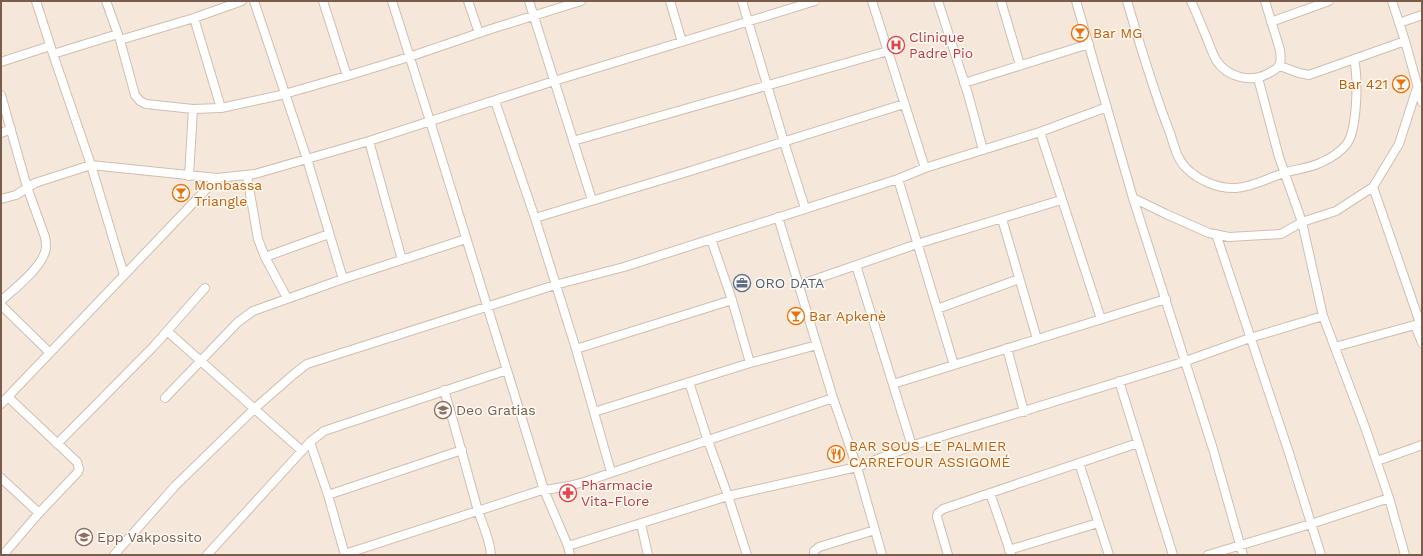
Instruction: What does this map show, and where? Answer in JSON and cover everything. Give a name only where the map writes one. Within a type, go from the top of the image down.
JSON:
[{"type":"street","points":[[36,1],[91,165],[124,275]]},
{"type":"street","points":[[106,1],[119,37],[135,95],[140,101],[146,104],[193,109],[221,108],[285,94],[409,57],[581,1]]},
{"type":"street","points":[[1,62],[119,37],[194,18],[242,1]]},
{"type":"street","points":[[254,1],[307,159],[343,279]]},
{"type":"street","points":[[323,1],[347,76]]},
{"type":"street","points":[[392,1],[544,490],[568,546],[570,555]]},
{"type":"street","points":[[468,1],[479,33]]},
{"type":"street","points":[[529,1],[592,200]]},
{"type":"street","points":[[670,1],[682,42]]},
{"type":"street","points":[[742,1],[805,208]]},
{"type":"street","points":[[1,200],[16,195],[27,186],[91,165],[217,178],[247,176],[369,141],[554,81],[816,1]]},
{"type":"street","points":[[872,1],[925,168]]},
{"type":"street","points":[[938,1],[984,150]]},
{"type":"street","points":[[1001,1],[1020,65]]},
{"type":"street","points":[[1127,1],[1152,85],[1181,162],[1196,176],[1210,183],[1228,188],[1239,188],[1259,183],[1284,172],[1321,163],[1347,144],[1353,131],[1355,108],[1357,74],[1354,59]]},
{"type":"street","points":[[1191,1],[1217,61],[1228,72],[1237,77],[1246,79],[1258,78],[1280,66],[1280,50],[1265,1]]},
{"type":"street","points":[[1271,22],[1329,1]]},
{"type":"street","points":[[1392,1],[1422,102]]},
{"type":"street","points":[[1078,2],[1133,198],[1186,361],[1243,555]]},
{"type":"street","points":[[1399,23],[1422,15]]},
{"type":"street","points":[[194,18],[221,108]]},
{"type":"street","points":[[1280,66],[1299,74],[1309,75],[1405,41]]},
{"type":"street","points":[[964,83],[1089,44]]},
{"type":"street","points":[[573,141],[888,51]]},
{"type":"street","points":[[1258,78],[1278,157],[1302,222],[1323,316],[1377,461],[1405,555]]},
{"type":"street","points":[[1133,198],[1187,224],[1216,234],[1229,237],[1281,234],[1302,222],[1336,211],[1373,187],[1399,144],[1417,88]]},
{"type":"street","points":[[1,95],[27,186],[45,237],[45,252],[37,266],[1,301]]},
{"type":"street","points":[[495,101],[556,285],[611,472]]},
{"type":"street","points":[[535,218],[904,104]]},
{"type":"street","points":[[114,555],[175,486],[254,409],[307,364],[487,306],[556,285],[624,267],[778,218],[898,179],[925,168],[1040,132],[1107,108]]},
{"type":"street","points":[[189,176],[193,109]]},
{"type":"street","points":[[1,133],[11,129]]},
{"type":"street","points":[[1040,132],[1101,319]]},
{"type":"street","points":[[369,141],[402,260]]},
{"type":"street","points":[[247,176],[258,239],[265,257],[287,298]]},
{"type":"street","points":[[1,404],[217,178]]},
{"type":"street","points":[[898,179],[954,365]]},
{"type":"street","points":[[1373,187],[1419,323],[1422,343]]},
{"type":"street","points":[[798,285],[917,244],[1061,200]]},
{"type":"street","points":[[778,218],[833,398],[857,467],[882,555]]},
{"type":"street","points":[[1002,219],[1037,339]]},
{"type":"street","points":[[265,257],[330,234]]},
{"type":"street","points":[[1216,234],[1289,453],[1321,555]]},
{"type":"street","points":[[711,239],[732,300],[750,363]]},
{"type":"street","points":[[165,398],[244,316],[253,311],[343,279],[466,240]]},
{"type":"street","points":[[856,265],[912,446]]},
{"type":"street","points":[[937,309],[1019,279]]},
{"type":"street","points":[[57,444],[168,331],[205,288]]},
{"type":"street","points":[[893,384],[1166,299]]},
{"type":"street","points":[[576,349],[732,300]]},
{"type":"street","points":[[1,305],[50,353]]},
{"type":"street","points":[[568,546],[728,496],[857,467],[912,446],[1186,361],[1250,338],[1323,316]]},
{"type":"street","points":[[1335,347],[1419,323]]},
{"type":"street","points":[[168,331],[302,451]]},
{"type":"street","points":[[594,412],[750,363],[817,345]]},
{"type":"street","points":[[1007,348],[1024,412]]},
{"type":"street","points":[[207,555],[310,442],[324,431],[507,370]]},
{"type":"street","points":[[1119,381],[1173,555]]},
{"type":"street","points":[[689,382],[747,555]]},
{"type":"street","points":[[444,390],[491,555]]},
{"type":"street","points":[[3,555],[39,513],[78,472],[79,469],[77,462],[8,397]]},
{"type":"street","points":[[310,442],[328,495],[345,554],[544,490],[569,486],[709,441],[833,398]]},
{"type":"street","points":[[948,555],[938,516],[938,513],[942,509],[1138,443]]},
{"type":"street","points":[[1377,461],[1422,445]]},
{"type":"street","points":[[328,495],[462,450]]},
{"type":"street","points":[[1079,463],[1109,555]]},
{"type":"street","points":[[1,478],[39,513]]},
{"type":"street","points":[[990,493],[1010,553],[1098,522]]},
{"type":"street","points":[[1208,555],[1311,524],[1389,498]]},
{"type":"street","points":[[641,524],[648,555]]},
{"type":"street","points":[[814,555],[814,551],[819,547],[875,530]]},
{"type":"shaded area","points":[[1,1],[1422,1],[1422,555],[1,555]]},
{"type":"place","name":"Bar MG","points":[[1080,33]]},
{"type":"place","name":"Clinique Padre Pio","points":[[896,45]]},
{"type":"place","name":"Bar 421","points":[[1401,84]]},
{"type":"place","name":"Monbassa Triangle","points":[[181,193]]},
{"type":"place","name":"ORO DATA","points":[[742,283]]},
{"type":"place","name":"Bar Apkenè","points":[[796,316]]},
{"type":"place","name":"Deo Gratias","points":[[443,410]]},
{"type":"place","name":"BAR SOUS LE PALMIER CARREFOUR ASSIGOMÉ","points":[[836,454]]},
{"type":"place","name":"Pharmacie Vita-Flore","points":[[568,493]]},
{"type":"place","name":"Epp Vakpossito","points":[[84,537]]}]
